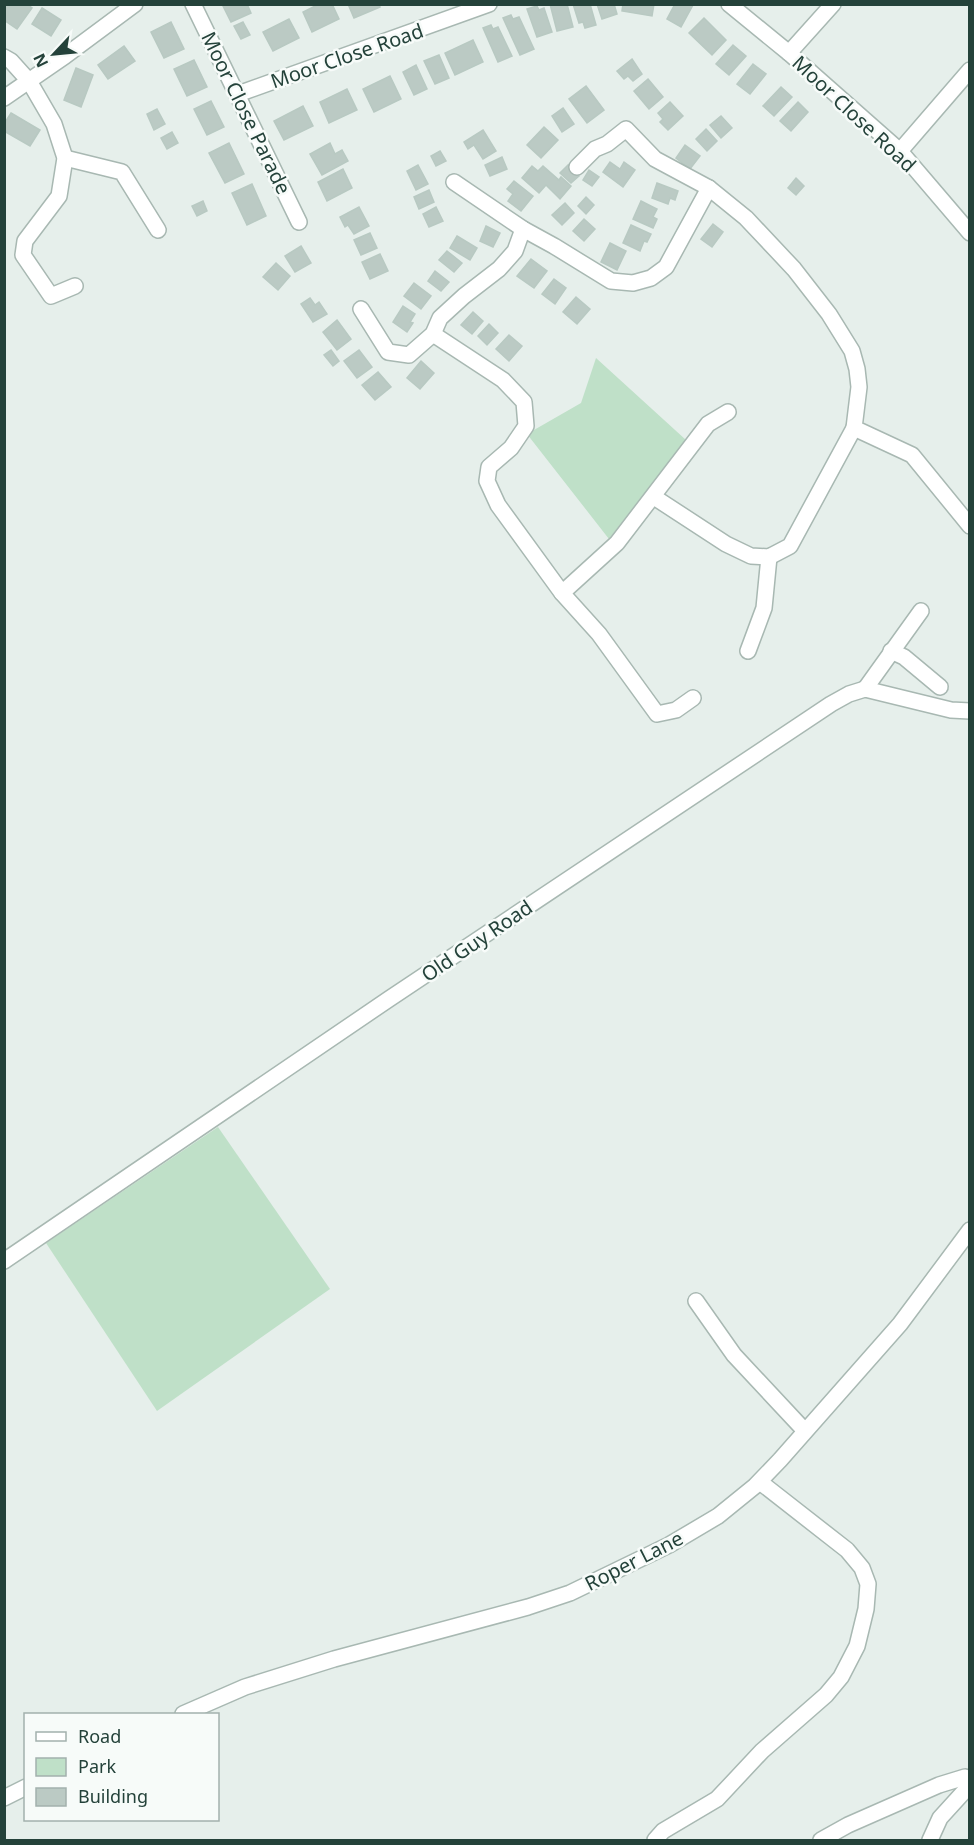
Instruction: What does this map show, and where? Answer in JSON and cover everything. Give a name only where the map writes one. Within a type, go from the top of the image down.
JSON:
[{"type":"street","points":[[4,98],[135,4]]},
{"type":"street","name":"Moor Close Parade","points":[[193,4],[299,222]]},
{"type":"street","name":"Moor Close Road","points":[[238,94],[489,4]]},
{"type":"street","name":"Moor Close Road","points":[[729,4],[789,52],[900,152],[969,233]]},
{"type":"street","points":[[789,52],[833,4]]},
{"type":"street","points":[[4,57],[11,61],[29,81],[54,123],[65,158],[59,196],[25,241],[23,255],[46,302],[75,286]]},
{"type":"street","points":[[900,152],[969,70]]},
{"type":"street","points":[[577,167],[595,149],[607,144],[626,129],[655,159],[709,188],[756,227],[794,269],[841,333],[852,351],[857,369],[859,387],[854,428],[790,546],[769,557],[751,556],[726,543],[654,497]]},
{"type":"street","points":[[65,158],[122,172],[158,230]]},
{"type":"street","points":[[454,182],[523,229],[611,281],[633,283],[651,278],[666,267],[709,188]]},
{"type":"street","points":[[361,309],[388,352],[410,355],[433,334],[440,318],[499,269],[515,251],[523,229]]},
{"type":"street","points":[[433,334],[504,380],[524,402],[526,426],[511,448],[489,467],[487,481],[498,505],[562,592],[599,634],[657,714],[676,710],[693,698]]},
{"type":"street","points":[[562,592],[617,543],[708,424],[729,412]]},
{"type":"street","points":[[854,428],[912,455],[969,526]]},
{"type":"street","points":[[748,651],[764,608],[769,557]]},
{"type":"street","points":[[921,610],[865,690],[951,710],[969,711]]},
{"type":"street","points":[[891,651],[904,657],[940,687]]},
{"type":"street","name":"Old Guy Road","points":[[4,1261],[389,999],[821,711],[849,694],[865,690]]},
{"type":"street","name":"Roper Lane","points":[[185,1713],[244,1687],[334,1659],[528,1607],[570,1593],[669,1545],[718,1516],[760,1482],[900,1324],[969,1230]]},
{"type":"street","points":[[696,1301],[734,1354],[805,1431]]},
{"type":"street","points":[[655,1840],[663,1831],[717,1799],[762,1751],[826,1695],[841,1677],[857,1646],[866,1609],[868,1584],[862,1568],[847,1550],[760,1482]]},
{"type":"street","points":[[821,1840],[848,1825],[939,1785],[965,1777],[969,1784],[940,1818],[930,1840]]},
{"type":"street","points":[[4,1798],[24,1788]]},
{"type":"green space","points":[[596,358],[686,440],[609,539],[527,434],[581,403]]},
{"type":"green space","points":[[218,1127],[330,1289],[157,1411],[46,1243]]},
{"type":"building","points":[[4,4],[27,4],[32,8],[17,29],[4,20]]},
{"type":"building","points":[[222,4],[247,4],[251,13],[231,22]]},
{"type":"building","points":[[319,4],[332,4],[339,19],[312,32],[303,12]]},
{"type":"building","points":[[348,4],[379,4],[380,7],[354,18]]},
{"type":"building","points":[[550,4],[567,4],[573,27],[557,31]]},
{"type":"building","points":[[573,4],[590,4],[596,25],[585,28],[583,22],[579,23]]},
{"type":"building","points":[[597,4],[614,4],[617,14],[602,19]]},
{"type":"building","points":[[623,4],[654,4],[652,16],[622,11]]},
{"type":"building","points":[[675,4],[693,5],[681,27],[667,19]]},
{"type":"building","points":[[537,6],[539,10],[544,8],[552,32],[537,37],[527,9]]},
{"type":"building","points":[[42,8],[61,20],[51,36],[32,24]]},
{"type":"building","points":[[511,15],[513,19],[519,17],[534,49],[520,55],[503,18]]},
{"type":"building","points":[[704,18],[726,40],[712,55],[689,33]]},
{"type":"building","points":[[289,19],[299,38],[273,51],[263,32]]},
{"type":"building","points":[[171,22],[184,49],[164,58],[151,32]]},
{"type":"building","points":[[243,22],[250,35],[241,39],[234,26]]},
{"type":"building","points":[[491,25],[493,29],[498,27],[512,56],[498,62],[483,28]]},
{"type":"building","points":[[473,40],[483,62],[455,75],[445,53]]},
{"type":"building","points":[[733,45],[746,56],[729,75],[716,64]]},
{"type":"building","points":[[124,46],[135,61],[108,79],[98,65]]},
{"type":"building","points":[[439,55],[449,78],[435,84],[424,61]]},
{"type":"building","points":[[632,59],[642,74],[633,81],[628,76],[624,79],[617,71]]},
{"type":"building","points":[[194,60],[207,87],[187,96],[174,69]]},
{"type":"building","points":[[753,64],[766,74],[750,94],[737,84]]},
{"type":"building","points":[[416,65],[427,89],[414,95],[403,72]]},
{"type":"building","points":[[76,68],[93,75],[81,107],[64,100]]},
{"type":"building","points":[[390,76],[401,99],[374,112],[363,89]]},
{"type":"building","points":[[648,79],[663,97],[649,109],[634,91]]},
{"type":"building","points":[[586,86],[604,110],[587,123],[569,99]]},
{"type":"building","points":[[781,87],[792,97],[774,116],[763,106]]},
{"type":"building","points":[[347,89],[357,110],[329,123],[320,102]]},
{"type":"building","points":[[211,101],[224,127],[207,135],[194,109]]},
{"type":"building","points":[[670,102],[683,116],[668,130],[660,122],[663,119],[658,113]]},
{"type":"building","points":[[798,102],[808,112],[791,131],[780,121]]},
{"type":"building","points":[[303,106],[313,126],[284,140],[274,121]]},
{"type":"building","points":[[563,108],[574,124],[562,132],[552,116]]},
{"type":"building","points":[[157,109],[165,124],[154,130],[147,114]]},
{"type":"building","points":[[11,113],[40,130],[30,146],[4,131],[4,124]]},
{"type":"building","points":[[721,116],[732,128],[721,138],[710,125]]},
{"type":"building","points":[[544,127],[558,140],[541,158],[527,145]]},
{"type":"building","points":[[706,129],[717,141],[707,151],[696,139]]},
{"type":"building","points":[[483,130],[496,151],[483,159],[474,145],[468,149],[464,142]]},
{"type":"building","points":[[172,132],[178,143],[167,149],[161,138]]},
{"type":"building","points":[[229,143],[244,174],[225,183],[209,153]]},
{"type":"building","points":[[330,143],[335,154],[342,150],[348,161],[322,175],[310,154]]},
{"type":"building","points":[[685,145],[700,156],[690,169],[676,158]]},
{"type":"building","points":[[440,151],[446,161],[436,166],[431,156]]},
{"type":"building","points":[[502,157],[507,169],[490,176],[485,165]]},
{"type":"building","points":[[610,162],[620,169],[624,162],[635,170],[623,187],[603,172]]},
{"type":"building","points":[[418,165],[428,184],[416,190],[407,171]]},
{"type":"building","points":[[568,165],[579,176],[571,183],[560,173]]},
{"type":"building","points":[[532,166],[538,171],[543,166],[559,180],[561,177],[571,186],[560,199],[546,185],[539,193],[522,178]]},
{"type":"building","points":[[343,169],[352,188],[327,201],[318,182]]},
{"type":"building","points":[[589,170],[599,177],[592,186],[583,180]]},
{"type":"building","points":[[796,178],[804,186],[796,195],[788,188]]},
{"type":"building","points":[[514,181],[533,196],[521,211],[508,201],[513,194],[507,189]]},
{"type":"building","points":[[657,183],[678,191],[675,200],[670,198],[668,204],[652,198]]},
{"type":"building","points":[[252,184],[266,216],[247,225],[232,193]]},
{"type":"building","points":[[429,190],[434,202],[419,209],[414,197]]},
{"type":"building","points":[[586,197],[594,205],[586,214],[578,206]]},
{"type":"building","points":[[203,201],[207,211],[197,216],[192,206]]},
{"type":"building","points":[[641,201],[657,209],[653,217],[657,219],[653,228],[633,219]]},
{"type":"building","points":[[565,203],[574,213],[562,225],[552,215]]},
{"type":"building","points":[[359,207],[369,226],[354,234],[348,225],[345,227],[340,217]]},
{"type":"building","points":[[436,207],[443,221],[429,227],[423,214]]},
{"type":"building","points":[[584,219],[595,229],[584,241],[573,231]]},
{"type":"building","points":[[713,224],[723,232],[712,247],[701,239]]},
{"type":"building","points":[[631,225],[651,234],[647,242],[644,241],[640,251],[623,243]]},
{"type":"building","points":[[486,226],[500,233],[493,247],[480,241]]},
{"type":"building","points":[[370,233],[377,248],[361,255],[354,240]]},
{"type":"building","points":[[457,236],[477,248],[470,260],[450,248]]},
{"type":"building","points":[[610,243],[626,251],[617,270],[601,262]]},
{"type":"building","points":[[301,246],[311,263],[295,272],[285,256]]},
{"type":"building","points":[[447,251],[462,263],[454,272],[439,260]]},
{"type":"building","points":[[380,254],[388,271],[370,279],[362,262]]},
{"type":"building","points":[[531,259],[547,271],[534,288],[517,276]]},
{"type":"building","points":[[276,263],[290,276],[278,290],[263,277]]},
{"type":"building","points":[[435,271],[449,282],[441,291],[428,281]]},
{"type":"building","points":[[554,279],[566,288],[555,304],[542,294]]},
{"type":"building","points":[[414,283],[431,296],[421,309],[404,296]]},
{"type":"building","points":[[576,297],[590,309],[577,324],[563,312]]},
{"type":"building","points":[[310,298],[315,305],[319,302],[327,314],[313,322],[301,304]]},
{"type":"building","points":[[403,306],[415,314],[410,322],[413,323],[407,332],[393,322]]},
{"type":"building","points":[[473,312],[483,321],[472,334],[461,325]]},
{"type":"building","points":[[337,320],[351,339],[337,350],[323,332]]},
{"type":"building","points":[[489,324],[498,333],[487,345],[478,336]]},
{"type":"building","points":[[509,335],[522,346],[509,361],[496,349]]},
{"type":"building","points":[[331,350],[339,361],[333,366],[324,355]]},
{"type":"building","points":[[359,350],[372,367],[357,378],[344,361]]},
{"type":"building","points":[[421,361],[434,373],[420,389],[407,378]]},
{"type":"building","points":[[378,372],[391,387],[375,400],[362,385]]}]
